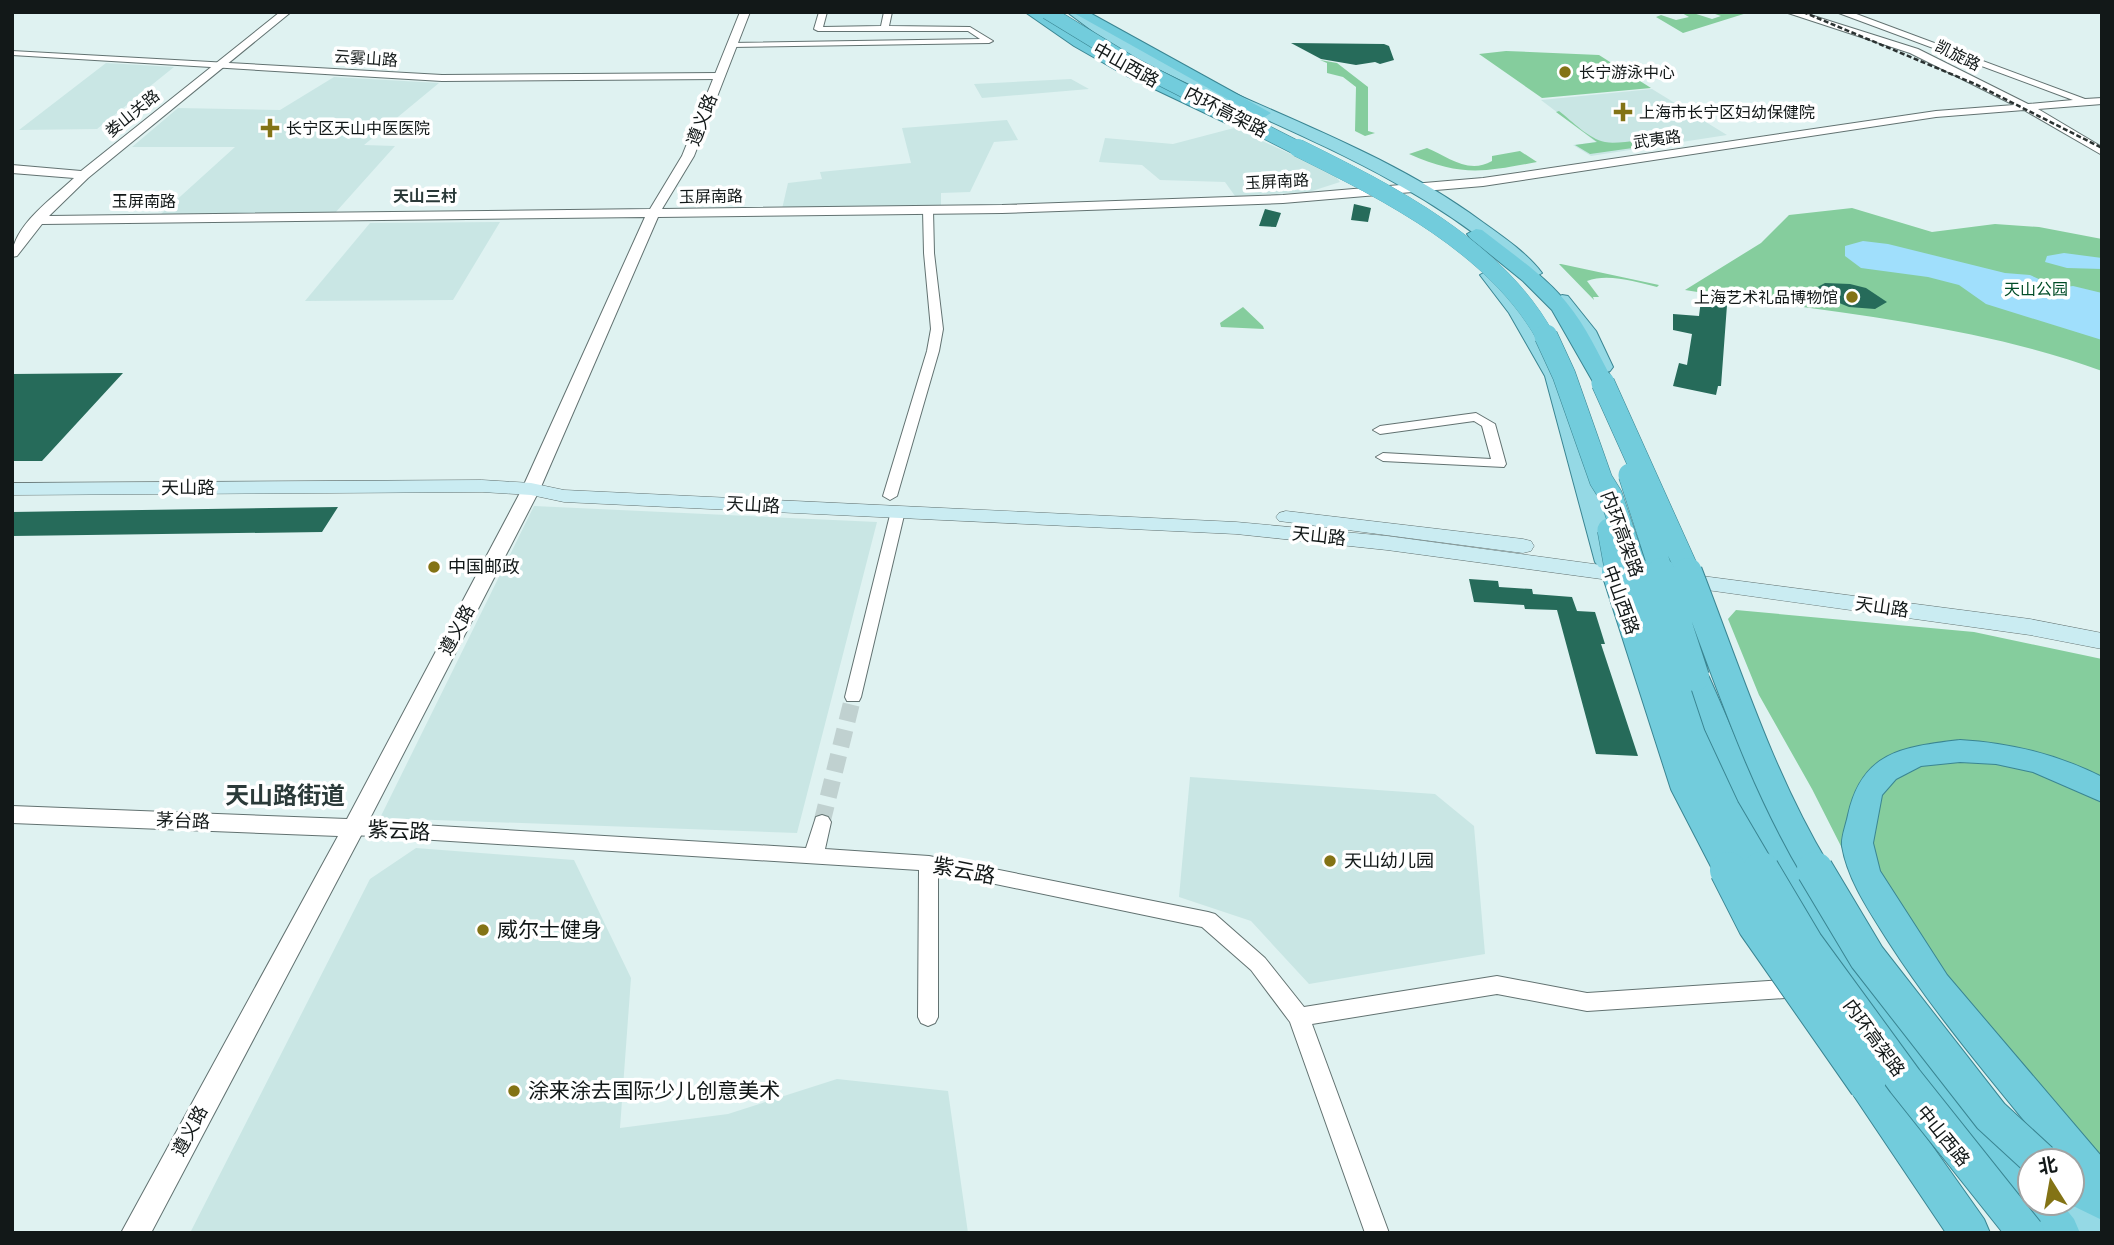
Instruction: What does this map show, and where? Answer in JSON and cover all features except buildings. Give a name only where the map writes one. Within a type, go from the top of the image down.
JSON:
[{"type":"highway","points":[[1031,12],[1099,55],[1172,95],[1231,120]]},
{"type":"highway","name":"内环高架路","points":[[1047,12],[1104,48],[1391,194],[1468,249],[1513,290],[1548,338],[1601,480],[1611,496],[1691,735],[1726,808],[1805,944],[1905,1081],[2026,1233]]},
{"type":"highway","name":"内环高架路","points":[[1060,12],[1114,46],[1202,92],[1403,190],[1476,234],[1536,283],[1558,305],[1574,328],[1603,383],[1649,538],[1695,677],[1766,834],[1833,943],[1937,1085],[2016,1179]]},
{"type":"highway","points":[[1076,12],[1263,113]]},
{"type":"highway","points":[[1603,383],[1677,544],[1767,778],[1796,838],[1867,957],[2016,1147]]},
{"type":"highway","points":[[1601,480],[1615,568],[1684,784],[1756,925],[1970,1233]]},
{"type":"highway","points":[[2102,791],[2074,776],[2038,762],[1996,753],[1960,751],[1916,756],[1886,771],[1868,791],[1857,843],[1866,873],[1904,940],[1927,974],[2102,1187]]},
{"type":"highway","points":[[1991,1116],[2025,1147]]},
{"type":"highway","points":[[2086,1192],[2102,1201]]},
{"type":"highway","points":[[2047,1217],[2060,1233]]},
{"type":"highway","points":[[2069,1217],[2081,1233]]},
{"type":"main road","name":"中山西路","points":[[1037,12],[1129,67],[1231,120],[1385,191],[1463,248],[1493,279],[1517,311],[1555,376],[1608,566],[1679,757],[1729,852],[1822,984],[2020,1233]]},
{"type":"main road","points":[[1076,12],[1098,30],[1195,82],[1419,188],[1498,240],[1561,299],[1587,331],[1607,375],[1676,573],[1761,772],[1807,860],[1871,958],[2016,1147]]},
{"type":"main road","name":"天山路","points":[[12,489],[454,486],[531,488],[564,496],[894,504],[1262,530],[1676,573],[2030,627],[2102,641]]},
{"type":"main road","points":[[1676,573],[2046,614],[2102,625]]},
{"type":"main road","points":[[1822,984],[1989,1233]]},
{"type":"main road","points":[[2076,1217],[2089,1233]]},
{"type":"street","name":"娄山关路","points":[[12,253],[37,220],[84,175],[286,12]]},
{"type":"street","name":"遵义路","points":[[135,1233],[354,828],[531,488],[653,214],[688,156],[745,12]]},
{"type":"street","points":[[731,45],[989,41],[970,29],[818,29],[823,12]]},
{"type":"street","points":[[884,28],[888,12]]},
{"type":"street","name":"凯旋路","points":[[1790,12],[1914,51],[2026,106],[2102,152]]},
{"type":"street","name":"凯旋路","points":[[1840,12],[2102,108]]},
{"type":"street","name":"云雾山路","points":[[12,53],[454,78],[719,76]]},
{"type":"street","name":"武夷路","points":[[1385,191],[1483,182],[1936,114],[2102,101]]},
{"type":"street","points":[[12,169],[84,175]]},
{"type":"street","name":"玉屏南路","points":[[37,220],[928,210],[1188,203],[1385,191]]},
{"type":"street","points":[[853,697],[894,504],[937,329],[929,253],[928,210]]},
{"type":"street","points":[[1381,430],[1476,417],[1488,424],[1499,464],[1383,457]]},
{"type":"street","name":"茅台路","points":[[12,814],[354,828]]},
{"type":"street","points":[[814,856],[822,822]]},
{"type":"street","name":"紫云路","points":[[354,828],[929,863],[1208,920],[1258,964],[1299,1017],[1377,1233]]},
{"type":"street","points":[[928,1017],[929,863]]},
{"type":"street","points":[[1299,1017],[1497,985],[1587,1002],[1797,989],[1822,984]]},
{"type":"shaded area","points":[[106,63],[174,67],[97,129],[19,130]]},
{"type":"shaded area","points":[[334,77],[439,83],[364,145],[395,146],[335,213],[161,214],[235,147],[132,147],[178,108],[280,110]]},
{"type":"shaded area","points":[[1071,79],[1089,89],[982,98],[974,84]]},
{"type":"shaded area","name":"上海市长宁区妇幼保健院","points":[[1652,89],[1727,135],[1591,156],[1573,145],[1596,142],[1541,100]]},
{"type":"shaded area","points":[[1007,120],[1018,140],[994,142],[970,192],[941,193],[941,207],[782,209],[788,183],[822,179],[820,172],[911,163],[902,128]]},
{"type":"shaded area","points":[[1234,128],[1334,174],[1340,182],[1309,192],[1235,196],[1225,182],[1160,180],[1142,165],[1099,162],[1105,138],[1173,144]]},
{"type":"shaded area","points":[[500,222],[453,300],[305,301],[370,223]]},
{"type":"shaded area","points":[[534,506],[877,522],[797,833],[380,818]]},
{"type":"shaded area","name":"天山幼儿园","points":[[1190,777],[1435,794],[1474,826],[1485,954],[1309,984],[1251,921],[1179,897]]},
{"type":"shaded area","points":[[416,848],[574,860],[631,978],[620,1128],[728,1114],[837,1079],[948,1091],[968,1233],[190,1233],[370,879]]},
{"type":"green space","points":[[1690,12],[1712,19],[1721,16],[1709,12],[1750,12],[1683,33],[1656,17],[1661,15],[1676,20],[1689,17],[1682,13]]},
{"type":"green space","name":"长宁游泳中心","points":[[1506,51],[1599,55],[1651,88],[1542,98],[1479,54]]},
{"type":"green space","points":[[1320,60],[1337,63],[1368,87],[1368,131],[1375,133],[1365,136],[1355,131],[1356,87],[1343,77],[1327,73],[1327,63]]},
{"type":"green space","points":[[1559,111],[1587,134],[1599,140],[1611,143],[1643,141],[1654,145],[1590,154],[1575,145],[1597,142],[1556,112]]},
{"type":"green space","points":[[1427,148],[1466,165],[1483,165],[1492,161],[1492,156],[1520,151],[1537,162],[1473,170],[1444,166],[1409,154]]},
{"type":"green space","name":"天山公园","points":[[1852,208],[1932,232],[1995,224],[2039,227],[2102,239],[2102,371],[2001,341],[1949,330],[1685,290],[1761,243],[1789,215]]},
{"type":"green space","points":[[1559,264],[1659,285],[1657,287],[1613,278],[1587,281],[1599,297],[1593,297],[1594,300]]},
{"type":"green space","points":[[1243,307],[1264,329],[1221,327],[1220,323]]},
{"type":"green space","points":[[1736,610],[1974,632],[2102,659],[2102,1159],[1847,858],[1759,695],[1728,619]]},
{"type":"water","points":[[1863,241],[1888,244],[2005,273],[2030,275],[2059,288],[2073,286],[2102,293],[2102,340],[1986,304],[1959,285],[1928,277],[1861,268],[1845,256],[1845,246]]},
{"type":"water","points":[[2064,253],[2102,258],[2102,269],[2067,268],[2045,262],[2047,256]]},
{"type":"tunnel","points":[[822,822],[853,697]]},
{"type":"railway","points":[[1803,12],[1975,84],[2102,148]]},
{"type":"place","name":"长宁游泳中心","points":[[1565,72]]},
{"type":"place","name":"上海市长宁区妇幼保健院","points":[[1623,112]]},
{"type":"place","name":"长宁区天山中医医院","points":[[270,128]]},
{"type":"place","name":"上海艺术礼品博物馆","points":[[1852,297]]},
{"type":"place","name":"中国邮政","points":[[434,567]]},
{"type":"place","name":"天山幼儿园","points":[[1330,861]]},
{"type":"place","name":"威尔士健身","points":[[483,930]]},
{"type":"place","name":"涂来涂去国际少儿创意美术","points":[[514,1091]]},
{"type":"district","name":"天山三村","points":[[425,196]]},
{"type":"district","name":"天山路街道","points":[[285,796]]}]
